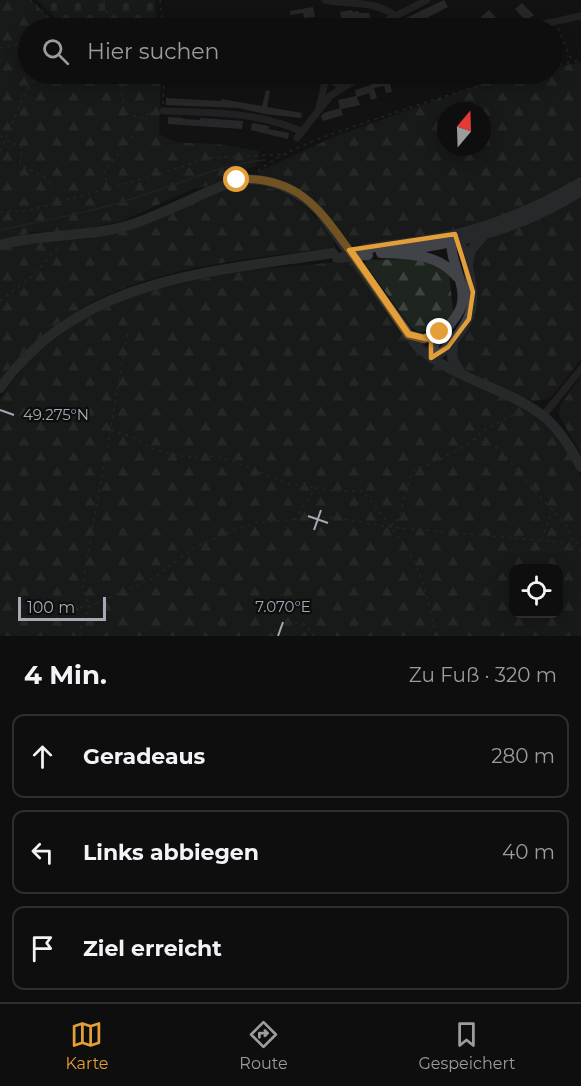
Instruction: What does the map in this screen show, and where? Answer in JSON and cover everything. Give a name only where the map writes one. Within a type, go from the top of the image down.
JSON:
[{"type":"main road","points":[[0,245],[31,237],[68,236],[133,224],[225,184],[248,179],[264,180],[288,188],[308,200],[318,210],[342,240],[408,335],[431,358],[461,375],[525,404],[543,417],[562,437],[581,467]]},
{"type":"main road","points":[[381,253],[455,239],[531,209],[581,182]]},
{"type":"main road","points":[[0,388],[40,343],[64,324],[104,302],[135,290],[175,278],[241,267],[484,235],[527,220],[581,191]]},
{"type":"main road","points":[[468,266],[471,250],[484,235]]},
{"type":"main road","points":[[431,358],[443,352],[454,341],[466,326],[472,310],[473,292],[468,266],[455,239]]},
{"type":"main road","points":[[431,358],[432,348],[457,314],[462,303],[455,239]]},
{"type":"main road","points":[[366,252],[407,254],[437,260],[459,280]]},
{"type":"main road","points":[[408,335],[421,339],[428,338],[448,326]]},
{"type":"main road","points":[[454,341],[452,358],[461,375]]},
{"type":"street","points":[[325,0],[381,5],[394,16]]},
{"type":"street","points":[[390,18],[427,0]]},
{"type":"street","points":[[563,19],[581,16]]},
{"type":"street","points":[[319,108],[325,84]]},
{"type":"street","points":[[338,84],[342,87]]},
{"type":"street","points":[[297,138],[319,108],[347,84]]},
{"type":"street","points":[[163,111],[233,114],[277,122],[301,130]]},
{"type":"street","points":[[543,417],[581,369]]},
{"type":"path","points":[[30,0],[49,18]]},
{"type":"path","points":[[105,0],[101,3],[101,8],[118,18]]},
{"type":"path","points":[[160,0],[162,18]]},
{"type":"path","points":[[563,40],[572,62]]},
{"type":"path","points":[[0,48],[18,44]]},
{"type":"path","points":[[563,64],[581,60]]},
{"type":"path","points":[[0,151],[31,84]]},
{"type":"path","points":[[108,188],[104,171],[154,109],[140,118],[125,113],[120,84]]},
{"type":"path","points":[[163,111],[164,84]]},
{"type":"path","points":[[248,179],[265,165],[344,129],[483,84]]},
{"type":"path","points":[[0,136],[22,148],[20,164],[50,181],[54,189],[55,204]]},
{"type":"path","points":[[0,212],[27,211],[55,204],[208,158],[288,154]]},
{"type":"path","points":[[0,301],[34,275],[68,236]]},
{"type":"path","points":[[80,636],[81,626],[90,606],[82,588],[128,330]]},
{"type":"path","points":[[390,527],[399,518],[411,474],[416,469],[465,446],[519,412],[525,404]]},
{"type":"path","points":[[110,430],[135,438],[150,448],[173,455],[199,458],[214,456],[230,460],[289,484],[334,491],[363,490],[418,569],[426,591],[436,636]]},
{"type":"path","points":[[473,439],[496,447],[508,459],[568,527],[574,548],[581,551]]},
{"type":"path","points":[[295,520],[315,488]]},
{"type":"path","points":[[542,541],[552,511]]},
{"type":"path","points":[[21,606],[40,612],[90,606],[152,579],[195,547],[255,523],[319,518],[343,519],[390,527],[581,544]]},
{"type":"path","points":[[268,636],[280,627],[295,622],[306,625],[314,636]]},
{"type":"highlighted area","points":[[455,234],[473,292],[469,319],[448,347],[431,358],[431,340],[408,335],[349,250]]},
{"type":"green space","points":[[0,0],[31,0],[49,18],[18,18],[18,84],[161,84],[159,133],[166,138],[172,141],[217,144],[259,151],[256,165],[208,186],[193,189],[122,221],[80,230],[33,232],[0,242]]},
{"type":"green space","points":[[37,0],[155,0],[157,18],[56,18]]},
{"type":"green space","points":[[581,62],[581,176],[528,204],[472,225],[413,239],[353,247],[314,201],[291,186],[261,176],[258,172],[336,136],[481,84],[563,84],[563,66]]},
{"type":"green space","points":[[240,183],[264,186],[285,194],[304,206],[332,238],[335,248],[196,268],[152,279],[110,294],[71,315],[34,343],[0,379],[0,248],[43,241],[87,239],[119,231]]},
{"type":"green space","points":[[581,194],[581,359],[555,393],[548,399],[533,401],[473,376],[456,361],[455,346],[463,334],[476,250],[486,238]]},
{"type":"green space","points":[[427,259],[449,274],[453,311],[439,327],[418,332],[411,327],[365,264],[366,260]]},
{"type":"green space","points":[[350,261],[407,340],[517,403],[544,421],[561,442],[581,476],[581,636],[0,636],[0,398],[31,358],[80,320],[140,293],[237,271]]},
{"type":"green space","points":[[581,376],[581,454],[559,415],[560,406]]},
{"type":"building","points":[[444,0],[448,7],[428,18],[406,18]]},
{"type":"building","points":[[522,3],[534,15],[530,18],[523,18],[515,9]]},
{"type":"building","points":[[313,7],[315,17],[304,18],[303,13],[290,15],[290,11]]},
{"type":"building","points":[[352,10],[369,13],[370,18],[341,18],[340,12]]},
{"type":"building","points":[[489,10],[496,18],[482,18]]},
{"type":"building","points":[[390,84],[392,92],[386,93],[384,86],[374,88],[377,98],[371,100],[369,93],[357,97],[360,105],[341,109],[343,115],[323,121],[321,116],[324,113],[340,108],[338,100],[356,96],[355,90],[371,85]]},
{"type":"building","points":[[266,90],[270,91],[267,107],[302,113],[301,118],[239,108],[166,105],[166,98],[221,101],[221,99],[262,106]]},
{"type":"building","points":[[168,117],[243,121],[242,129],[168,124]]},
{"type":"building","points":[[252,123],[289,133],[288,139],[251,130]]},
{"type":"waterway","points":[[0,230],[104,207],[217,170],[265,160]]},
{"type":"route","points":[[237,180],[264,180],[276,183],[308,200],[342,240],[408,335],[424,339],[440,332]]}]
